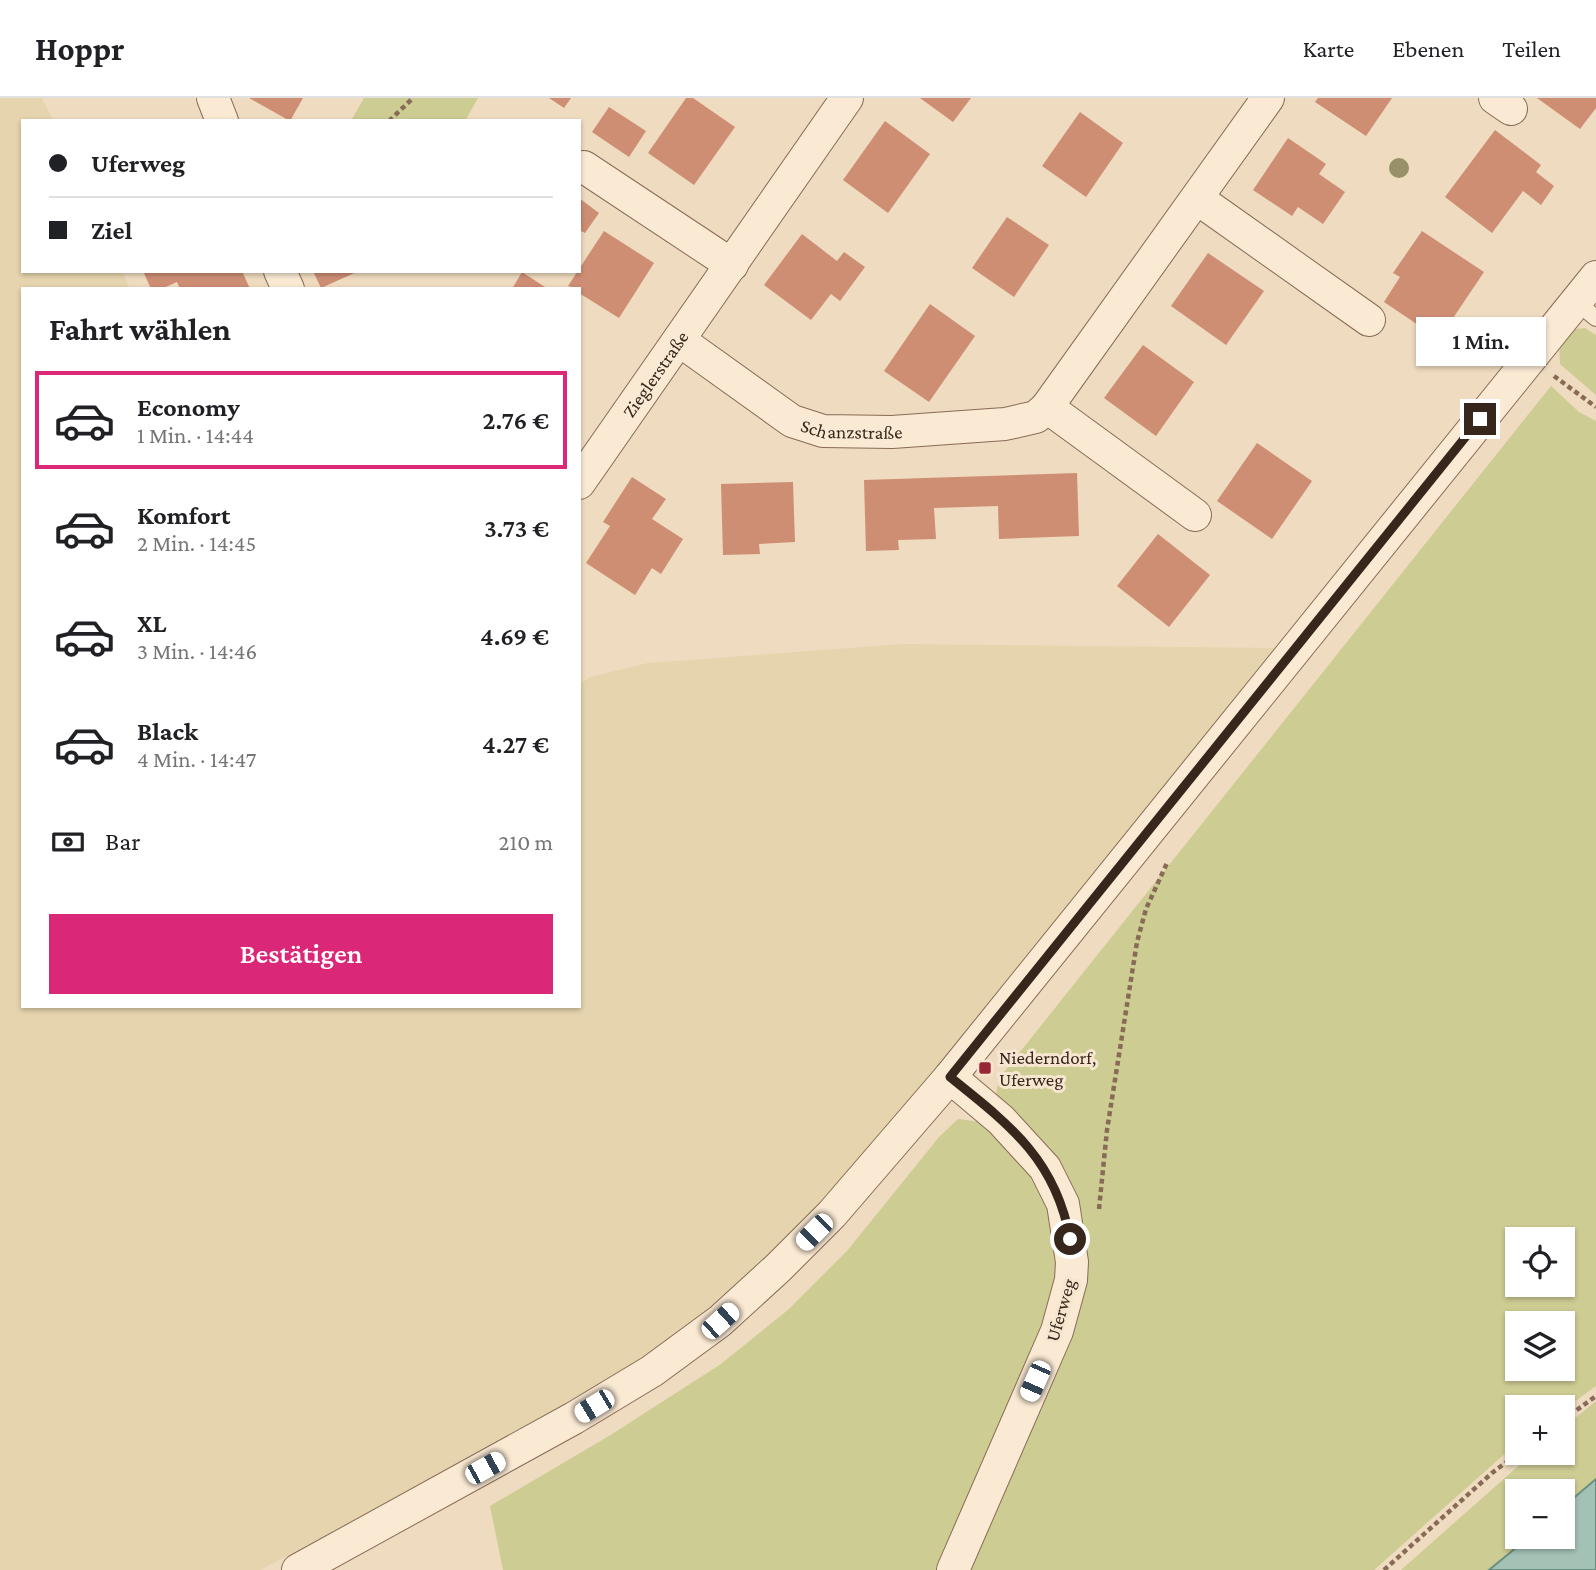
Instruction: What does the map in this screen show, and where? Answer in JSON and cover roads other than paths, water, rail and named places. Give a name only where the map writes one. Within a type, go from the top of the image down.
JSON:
[{"type":"street","points":[[213,98],[221,119]]},
{"type":"street","name":"Zieglerstraße","points":[[581,480],[847,98]]},
{"type":"street","name":"Schanzstraße","points":[[679,340],[786,417],[823,431],[892,432],[1005,424],[1036,417],[1047,407],[1268,98]]},
{"type":"street","points":[[584,167],[733,265]]},
{"type":"street","points":[[1198,199],[1369,320]]},
{"type":"street","points":[[298,1570],[574,1418],[652,1371],[720,1321],[832,1214],[950,1077],[1530,357],[1585,310],[1596,277]]},
{"type":"street","points":[[1047,407],[1195,515]]},
{"type":"street","name":"Uferweg","points":[[950,1077],[1001,1120],[1045,1168],[1063,1204],[1072,1262],[1071,1280],[1057,1331],[953,1570]]},
{"type":"place","name":"Niederndorf, Uferweg","points":[[985,1068]]}]
